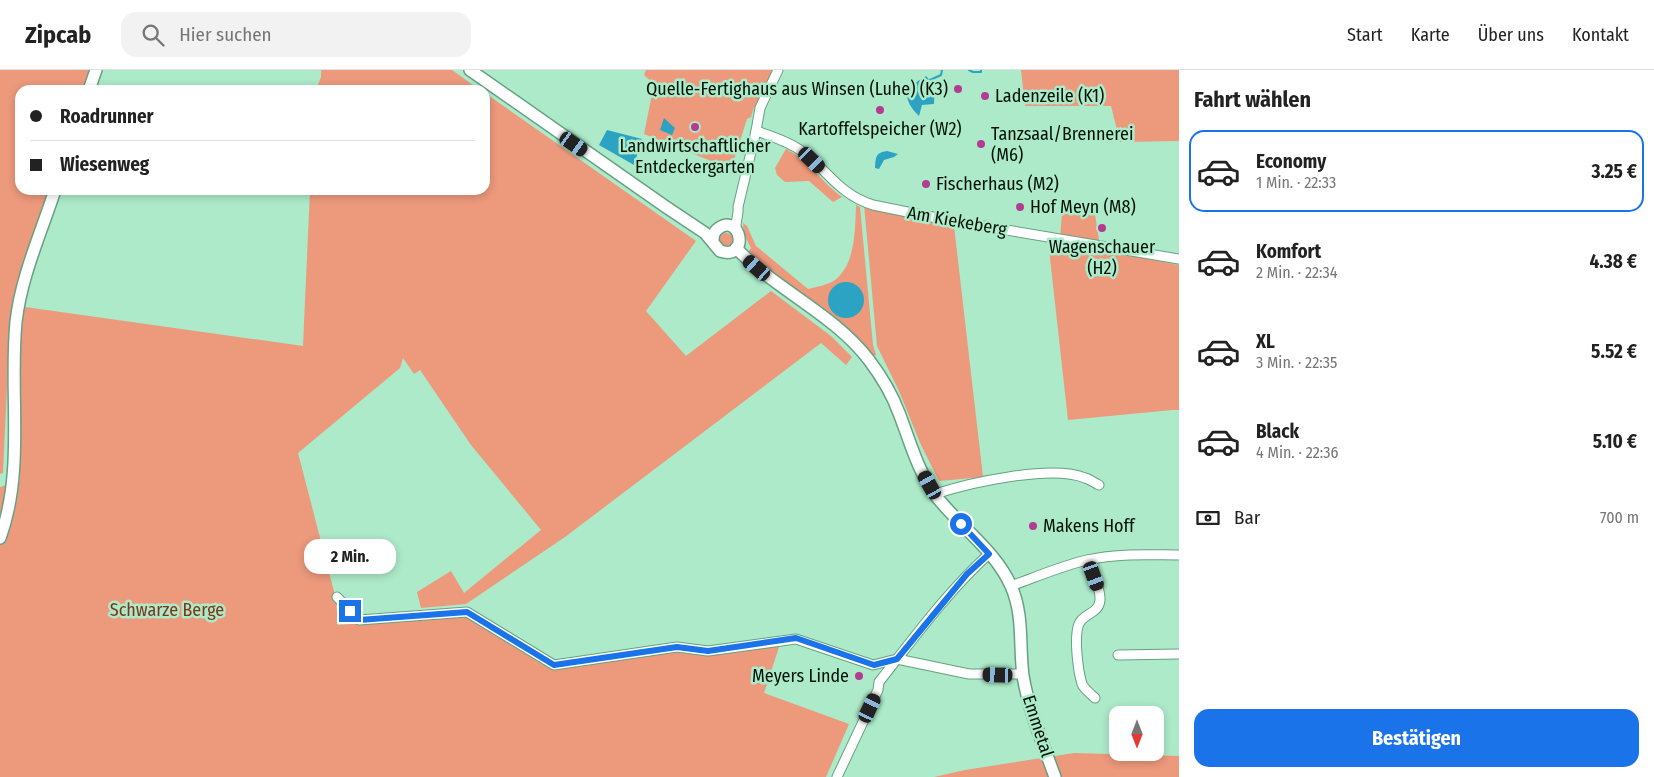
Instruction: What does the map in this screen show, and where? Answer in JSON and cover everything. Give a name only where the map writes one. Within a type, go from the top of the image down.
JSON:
[{"type":"main road","points":[[91,85],[96,70]]},
{"type":"main road","points":[[470,70],[676,215],[707,234],[717,249],[722,252],[729,252],[736,248],[740,239],[736,230],[730,226],[708,228],[676,215]]},
{"type":"main road","points":[[0,538],[9,511],[13,480],[14,349],[19,303],[53,195]]},
{"type":"main road","points":[[713,242],[713,235],[722,227]]},
{"type":"main road","name":"Emmetal","points":[[736,248],[768,277],[831,323],[868,359],[893,399],[921,469],[935,494],[989,554],[1004,574],[1015,598],[1021,628],[1023,674],[1032,712],[1055,777]]},
{"type":"street","points":[[722,227],[730,220],[738,206],[760,108],[778,70]]},
{"type":"street","name":"Am Kiekeberg","points":[[756,131],[783,141],[802,151],[844,191],[862,202],[947,220],[1179,259]]},
{"type":"street","points":[[736,230],[739,214],[738,206]]},
{"type":"street","points":[[935,494],[1006,477],[1031,474],[1060,473],[1073,475],[1084,477],[1099,485]]},
{"type":"street","points":[[837,777],[878,690],[879,682],[967,574],[989,554]]},
{"type":"street","points":[[1011,586],[1064,567],[1108,556],[1179,555]]},
{"type":"street","points":[[1088,560],[1101,598],[1096,611],[1086,616],[1080,623],[1077,632],[1077,655],[1082,685],[1095,698]]},
{"type":"street","points":[[337,597],[359,620],[467,612],[554,665],[677,647],[708,651],[796,638],[874,665],[897,659],[969,674],[1023,674]]},
{"type":"street","points":[[1118,655],[1179,654]]},
{"type":"green space","points":[[0,70],[91,70],[86,85],[15,85],[15,195],[48,195],[15,292],[10,323],[3,473],[0,474]]},
{"type":"green space","points":[[321,70],[452,70],[473,85],[318,85]]},
{"type":"green space","name":"Landwirtschaftlicher Entdeckergarten","points":[[646,70],[773,70],[758,105],[754,107],[751,117],[747,119],[731,169],[644,134],[654,84],[644,75]]},
{"type":"green space","points":[[1021,70],[1179,70],[1179,141],[1120,142],[1111,106],[1025,106]]},
{"type":"green space","name":"Schwarze Berge","points":[[490,97],[696,241],[646,311],[686,356],[771,291],[831,336],[852,357],[846,365],[821,343],[565,537],[466,604],[421,608],[417,592],[451,571],[464,593],[541,530],[471,445],[420,370],[414,374],[403,358],[400,368],[298,453],[336,599],[338,625],[464,615],[550,669],[674,648],[705,653],[781,641],[764,693],[849,724],[826,777],[0,777],[0,487],[20,481],[18,306],[303,346],[310,195],[490,195]]},
{"type":"green space","points":[[786,149],[809,165],[842,197],[833,202],[809,181],[785,182],[777,175],[775,168]]},
{"type":"green space","points":[[856,205],[860,207],[873,345],[876,355],[871,357],[748,252],[751,248],[744,234],[743,223],[747,226],[756,246],[808,289],[818,287],[835,280],[847,265],[853,245]]},
{"type":"green space","points":[[864,205],[888,213],[954,226],[983,477],[939,481],[877,346]]},
{"type":"green space","points":[[1062,213],[1095,215],[1100,246],[1060,239]]},
{"type":"green space","points":[[726,233],[731,235],[733,240],[731,245],[726,247],[721,245],[719,240],[721,235]]},
{"type":"green space","points":[[1048,240],[1179,265],[1179,410],[1068,420]]},
{"type":"green space","points":[[1074,753],[1109,754],[1109,761],[1164,761],[1164,756],[1179,756],[1179,777],[934,777],[965,770]]},
{"type":"water","points":[[926,76],[931,82],[933,89],[934,104],[922,105],[919,116],[909,104],[907,88]]},
{"type":"water","points":[[664,118],[675,128],[672,135],[660,130]]},
{"type":"water","points":[[607,130],[642,139],[634,165],[599,145]]},
{"type":"water","points":[[887,151],[898,154],[884,160],[879,169],[875,168],[877,156]]},
{"type":"water","points":[[846,282],[859,287],[864,300],[859,313],[846,318],[833,313],[828,300],[833,287]]},
{"type":"waterway","points":[[930,80],[941,75],[942,70]]},
{"type":"waterway","points":[[969,70],[973,72],[981,72],[981,70]]},
{"type":"place","name":"Quelle-Fertighaus aus Winsen (Luhe) (K3)","points":[[958,89]]},
{"type":"place","name":"Ladenzeile (K1)","points":[[985,96]]},
{"type":"place","name":"Kartoffelspeicher (W2)","points":[[880,110]]},
{"type":"place","name":"Landwirtschaftlicher Entdeckergarten","points":[[695,127]]},
{"type":"place","name":"Tanzsaal/Brennerei (M6)","points":[[981,144]]},
{"type":"place","name":"Fischerhaus (M2)","points":[[926,184]]},
{"type":"place","name":"Hof Meyn (M8)","points":[[1020,207]]},
{"type":"place","name":"Wagenschauer (H2)","points":[[1102,228]]},
{"type":"place","name":"Makens Hoff","points":[[1033,526]]},
{"type":"place","name":"Meyers Linde","points":[[859,676]]},
{"type":"route","points":[[350,611],[359,620],[467,612],[554,665],[677,647],[708,651],[796,638],[874,665],[897,659],[951,592],[989,554],[961,524]]}]
